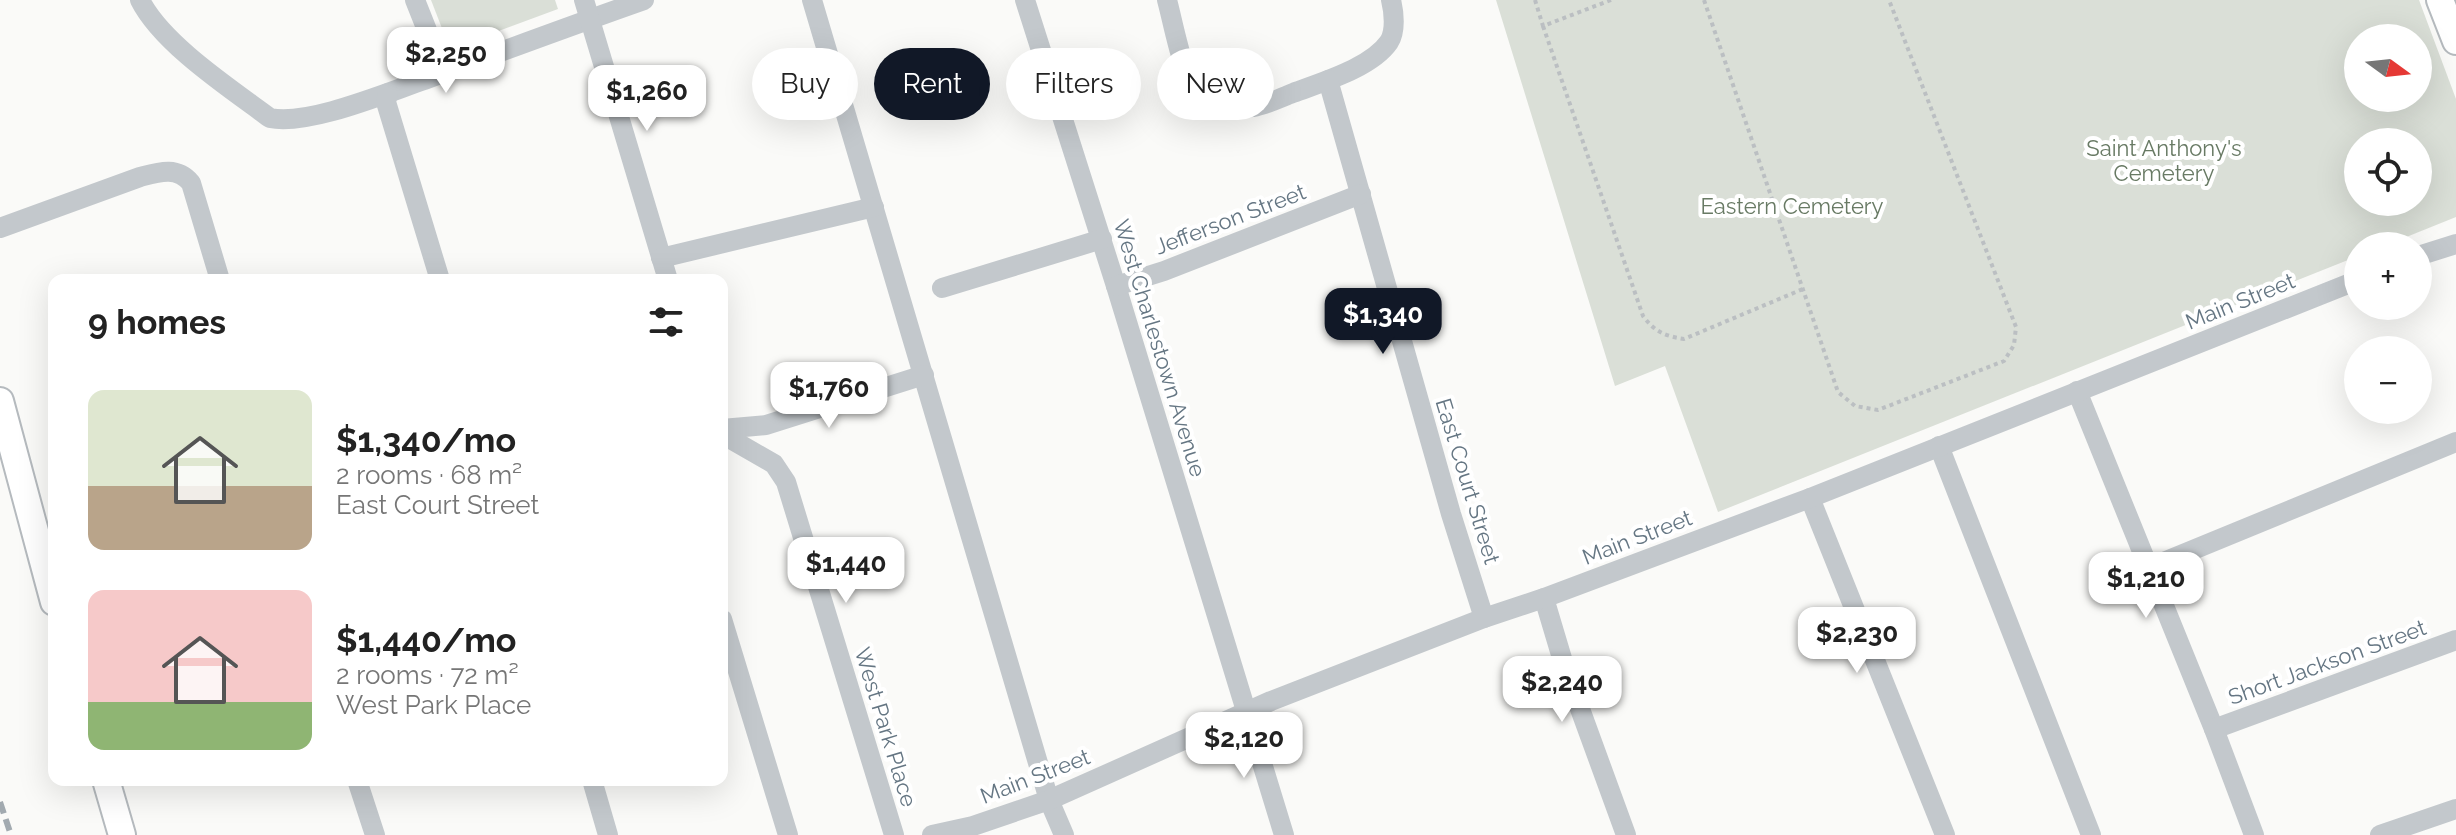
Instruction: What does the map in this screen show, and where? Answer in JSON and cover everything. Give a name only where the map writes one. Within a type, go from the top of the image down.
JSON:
[{"type":"main road","points":[[2440,0],[2456,41]]},
{"type":"main road","points":[[0,401],[48,580]]},
{"type":"main road","points":[[108,786],[122,835]]},
{"type":"street","points":[[140,0],[147,14],[168,36],[270,118],[285,121],[303,119],[388,93],[644,0]]},
{"type":"street","points":[[415,0],[444,73]]},
{"type":"street","points":[[584,0],[666,274]]},
{"type":"street","points":[[812,0],[1049,800],[1064,835]]},
{"type":"street","name":"West Charlestown Avenue","points":[[1025,0],[1102,239],[1284,835]]},
{"type":"street","points":[[1167,0],[1191,87],[1206,103],[1224,108],[1257,107],[1346,73],[1381,52],[1392,38],[1394,16],[1391,0]]},
{"type":"street","name":"East Court Street","points":[[1328,80],[1451,514],[1484,618]]},
{"type":"street","points":[[388,93],[386,102],[438,274]]},
{"type":"street","points":[[0,228],[140,177],[164,171],[179,173],[191,183],[218,274]]},
{"type":"street","name":"Jefferson Street","points":[[1116,286],[1164,271],[1361,194]]},
{"type":"street","points":[[661,258],[874,207]]},
{"type":"street","points":[[942,288],[1102,239]]},
{"type":"street","points":[[2432,252],[2456,244]]},
{"type":"street","name":"Main Street","points":[[932,835],[973,826],[1049,800],[1246,712],[1484,618],[1810,498],[2344,286]]},
{"type":"street","points":[[728,431],[766,425],[819,410],[924,375]]},
{"type":"street","points":[[2077,391],[2254,835]]},
{"type":"street","name":"West Park Place","points":[[728,436],[774,464],[786,482],[894,835]]},
{"type":"street","points":[[2149,568],[2456,442]]},
{"type":"street","points":[[1939,446],[2091,835]]},
{"type":"street","points":[[1810,498],[1945,835]]},
{"type":"street","points":[[1544,598],[1564,665],[1626,835]]},
{"type":"street","points":[[728,639],[788,835]]},
{"type":"street","name":"Short Jackson Street","points":[[2214,729],[2456,640]]},
{"type":"street","points":[[359,786],[375,835]]},
{"type":"street","points":[[594,786],[608,835]]},
{"type":"street","points":[[2380,835],[2447,812]]},
{"type":"path","points":[[1535,0],[1643,316],[1652,328],[1665,336],[1684,339],[1803,289]]},
{"type":"path","points":[[1543,26],[1611,0]]},
{"type":"path","points":[[1704,0],[1838,392],[1855,406],[1878,410],[2004,361],[2014,345],[2016,327],[1889,0]]},
{"type":"green space","points":[[431,0],[555,0],[558,9],[450,49]]},
{"type":"green space","name":"Eastern Cemetery","points":[[1496,0],[2419,0],[2428,24],[2344,24],[2344,112],[2432,112],[2432,35],[2456,99],[2456,217],[2419,232],[2344,232],[2344,262],[1718,512],[1665,366],[1615,386]]},
{"type":"railway","points":[[0,802],[11,835]]},
{"type":"park label","name":"Saint Anthony's Cemetery","points":[[2164,160]]}]
